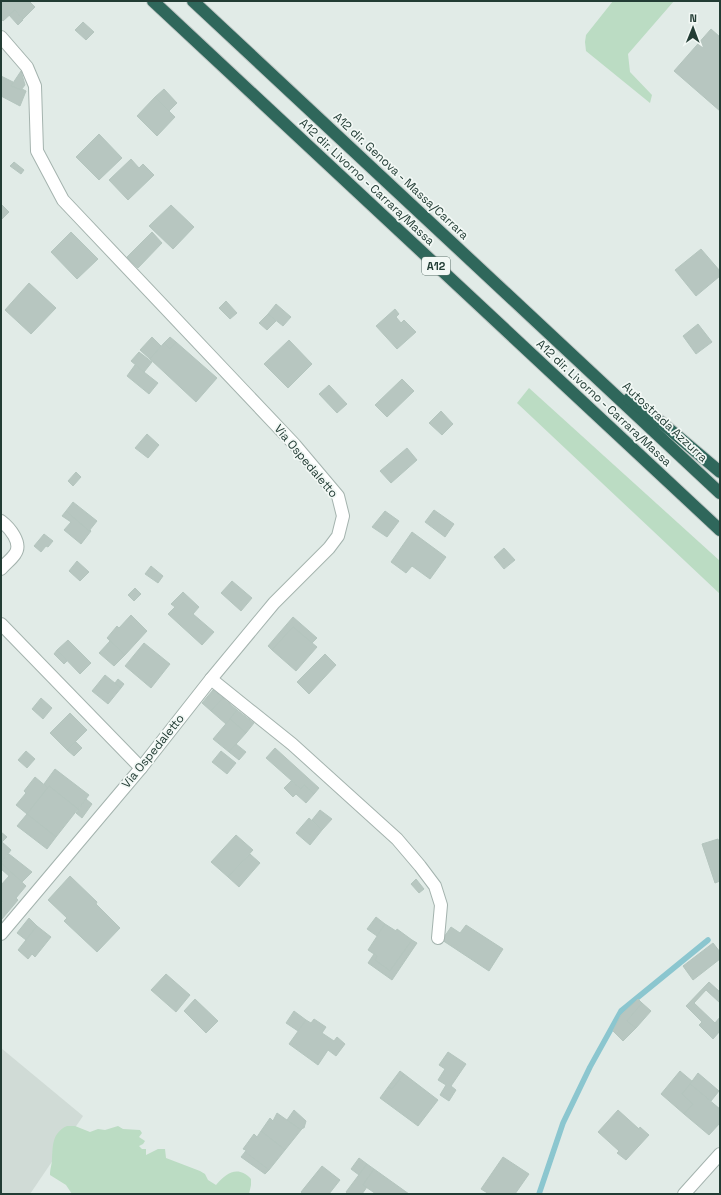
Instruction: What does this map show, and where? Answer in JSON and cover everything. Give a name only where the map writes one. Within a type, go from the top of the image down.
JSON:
[{"type":"highway","name":"A12 dir. Livorno - Carrara/Massa","points":[[152,1],[720,530]]},
{"type":"highway","name":"A12 dir. Genova - Massa/Carrara","points":[[193,1],[590,372]]},
{"type":"highway","points":[[590,372],[662,423],[720,472]]},
{"type":"highway","name":"Autostrada Azzurra","points":[[590,372],[720,493]]},
{"type":"street","name":"Via Ospedaletto","points":[[1,37],[27,66],[35,86],[37,151],[63,200],[296,445],[338,496],[343,516],[338,536],[329,548],[274,603],[211,679],[141,768],[1,934]]},
{"type":"street","points":[[1,521],[9,527],[17,542],[16,553],[1,569]]},
{"type":"street","points":[[1,624],[141,768]]},
{"type":"street","points":[[211,679],[292,744],[397,839],[435,886],[441,905],[438,938]]},
{"type":"street","points":[[684,1194],[720,1154]]},
{"type":"shaded area","points":[[1,1048],[83,1116],[30,1194],[1,1194]]},
{"type":"green space","points":[[613,1],[674,1],[628,54],[630,72],[652,95],[650,103],[586,51],[586,35]]},
{"type":"green space","points":[[529,388],[720,561],[720,594],[517,403]]},
{"type":"green space","points":[[67,1126],[75,1126],[90,1132],[98,1129],[105,1130],[118,1126],[123,1129],[140,1130],[142,1133],[139,1137],[145,1141],[139,1146],[142,1149],[146,1149],[146,1155],[158,1149],[165,1149],[166,1158],[200,1171],[205,1174],[208,1180],[216,1185],[228,1174],[232,1172],[241,1172],[251,1179],[249,1194],[72,1194],[66,1185],[50,1175],[54,1140],[58,1132]]},
{"type":"building","points":[[1,1],[29,1],[35,7],[23,19],[15,10],[3,21],[1,19]]},
{"type":"building","points":[[15,10],[23,20],[18,25],[9,15]]},
{"type":"building","points":[[83,22],[94,32],[86,40],[75,30]]},
{"type":"building","points":[[711,29],[720,37],[720,111],[674,71]]},
{"type":"building","points":[[21,71],[25,85],[21,90],[11,86]]},
{"type":"building","points":[[1,76],[13,82],[11,86],[26,91],[20,106],[1,96]]},
{"type":"building","points":[[164,89],[177,103],[169,111],[155,97]]},
{"type":"building","points":[[155,97],[175,117],[157,136],[137,116]]},
{"type":"building","points":[[99,134],[122,158],[99,180],[76,157]]},
{"type":"building","points":[[131,159],[139,168],[143,164],[154,175],[128,200],[109,180]]},
{"type":"building","points":[[14,162],[24,170],[21,174],[10,166]]},
{"type":"building","points":[[1,204],[9,212],[1,220]]},
{"type":"building","points":[[171,205],[194,227],[173,249],[149,226]]},
{"type":"building","points":[[71,232],[98,259],[77,279],[51,252]]},
{"type":"building","points":[[152,232],[162,243],[138,268],[127,257]]},
{"type":"building","points":[[701,249],[720,271],[720,276],[696,296],[675,270]]},
{"type":"building","points":[[29,283],[56,308],[31,334],[5,310]]},
{"type":"building","points":[[226,301],[237,313],[230,319],[219,308]]},
{"type":"building","points":[[276,304],[291,317],[283,326],[268,314]]},
{"type":"building","points":[[395,309],[399,314],[396,317],[401,323],[404,320],[416,332],[397,349],[376,326]]},
{"type":"building","points":[[268,314],[276,321],[267,330],[259,323]]},
{"type":"building","points":[[698,324],[712,342],[696,354],[683,336]]},
{"type":"building","points":[[152,337],[161,346],[150,359],[140,350]]},
{"type":"building","points":[[170,337],[176,342],[170,349],[164,343]]},
{"type":"building","points":[[289,340],[312,364],[288,388],[264,364]]},
{"type":"building","points":[[176,342],[217,378],[196,402],[150,359],[164,343],[170,349]]},
{"type":"building","points":[[139,352],[152,362],[144,372],[131,361]]},
{"type":"building","points":[[135,365],[158,383],[149,394],[127,376]]},
{"type":"building","points":[[402,379],[414,391],[387,417],[375,405]]},
{"type":"building","points":[[329,385],[347,404],[337,413],[319,394]]},
{"type":"building","points":[[441,411],[453,424],[442,435],[429,423]]},
{"type":"building","points":[[147,434],[159,445],[148,458],[135,448]]},
{"type":"building","points":[[407,448],[417,460],[391,483],[380,471]]},
{"type":"building","points":[[76,472],[81,477],[73,486],[68,481]]},
{"type":"building","points":[[73,502],[97,521],[89,531],[66,511]]},
{"type":"building","points":[[434,510],[454,524],[445,537],[425,522]]},
{"type":"building","points":[[66,511],[89,531],[91,531],[81,544],[64,530],[71,522],[62,516]]},
{"type":"building","points":[[385,511],[399,521],[387,537],[372,527]]},
{"type":"building","points":[[412,532],[446,557],[430,579],[412,566],[406,573],[391,562]]},
{"type":"building","points":[[44,534],[53,541],[41,552],[34,546]]},
{"type":"building","points":[[504,548],[515,560],[504,569],[494,557]]},
{"type":"building","points":[[77,561],[89,572],[80,581],[69,571]]},
{"type":"building","points":[[151,566],[163,576],[158,583],[145,574]]},
{"type":"building","points":[[232,581],[252,598],[241,611],[221,593]]},
{"type":"building","points":[[135,588],[141,594],[134,601],[128,595]]},
{"type":"building","points":[[183,592],[199,607],[193,614],[214,632],[202,645],[168,614],[175,607],[171,604]]},
{"type":"building","points":[[131,615],[147,631],[125,655],[107,638],[117,626],[119,628]]},
{"type":"building","points":[[293,617],[317,638],[312,643],[293,627],[272,650],[268,646]]},
{"type":"building","points":[[293,627],[317,647],[296,671],[272,650]]},
{"type":"building","points":[[68,640],[91,663],[80,674],[57,650]]},
{"type":"building","points":[[110,641],[125,655],[114,666],[99,653]]},
{"type":"building","points":[[144,643],[170,664],[151,688],[125,666]]},
{"type":"building","points":[[57,650],[67,661],[64,664],[54,654]]},
{"type":"building","points":[[325,654],[336,665],[309,694],[297,682]]},
{"type":"building","points":[[105,675],[121,688],[108,704],[92,691]]},
{"type":"building","points":[[118,679],[124,684],[121,688],[115,683]]},
{"type":"building","points":[[213,690],[223,698],[211,711],[202,703]]},
{"type":"building","points":[[41,698],[52,708],[43,719],[32,709]]},
{"type":"building","points":[[223,698],[237,710],[226,724],[211,711]]},
{"type":"building","points":[[237,710],[254,723],[246,733],[230,719]]},
{"type":"building","points":[[70,713],[87,730],[67,750],[50,733]]},
{"type":"building","points":[[230,719],[246,733],[229,752],[213,739]]},
{"type":"building","points":[[76,742],[82,748],[74,756],[67,750]]},
{"type":"building","points":[[236,744],[246,752],[239,760],[229,752]]},
{"type":"building","points":[[275,748],[319,788],[314,794],[304,785],[301,789],[266,758]]},
{"type":"building","points":[[26,751],[35,759],[27,768],[18,760]]},
{"type":"building","points":[[221,751],[236,763],[227,774],[212,762]]},
{"type":"building","points":[[55,769],[89,795],[78,809],[49,786],[48,788],[44,784]]},
{"type":"building","points":[[35,777],[48,788],[27,814],[16,805],[26,793],[24,791]]},
{"type":"building","points":[[291,781],[301,789],[304,785],[314,794],[306,803],[296,794],[293,797],[284,788]]},
{"type":"building","points":[[49,786],[78,809],[56,837],[27,814]]},
{"type":"building","points":[[86,799],[92,804],[82,818],[76,813]]},
{"type":"building","points":[[320,810],[332,819],[322,830],[312,820]]},
{"type":"building","points":[[27,814],[56,837],[47,849],[17,826]]},
{"type":"building","points":[[309,818],[322,830],[310,845],[296,833]]},
{"type":"building","points":[[1,832],[7,837],[2,842],[11,850],[1,863]]},
{"type":"building","points":[[236,835],[253,850],[228,877],[211,862]]},
{"type":"building","points":[[718,839],[720,845],[720,881],[715,883],[702,844]]},
{"type":"building","points":[[9,854],[32,872],[22,882],[1,863]]},
{"type":"building","points":[[250,854],[260,863],[239,887],[228,877]]},
{"type":"building","points":[[1,863],[26,886],[16,898],[18,900],[2,919],[1,905],[3,902],[1,900],[1,885],[9,876],[1,869]]},
{"type":"building","points":[[70,876],[97,902],[96,904],[120,928],[97,952],[64,921],[67,918],[48,900]]},
{"type":"building","points":[[416,879],[424,889],[419,893],[411,884]]},
{"type":"building","points":[[376,917],[385,924],[377,936],[367,929]]},
{"type":"building","points":[[29,918],[37,926],[26,940],[17,933]]},
{"type":"building","points":[[385,924],[396,931],[397,929],[412,940],[390,971],[375,960],[377,956],[368,950]]},
{"type":"building","points":[[466,925],[503,949],[489,971],[442,940],[451,927],[460,933]]},
{"type":"building","points":[[37,926],[51,937],[35,957],[32,954],[28,959],[18,950]]},
{"type":"building","points":[[412,940],[417,943],[392,980],[368,963],[374,954],[377,956],[375,960],[390,971]]},
{"type":"building","points":[[713,943],[720,952],[720,959],[693,980],[683,966]]},
{"type":"building","points":[[166,974],[190,995],[176,1012],[151,990]]},
{"type":"building","points":[[709,982],[720,992],[720,1003],[706,990],[694,1003],[715,1023],[720,1017],[720,1031],[713,1039],[699,1025],[702,1022],[686,1006]]},
{"type":"building","points":[[195,999],[218,1021],[206,1033],[184,1011]]},
{"type":"building","points":[[638,999],[642,1003],[627,1021],[636,1028],[623,1041],[613,1031],[621,1015]]},
{"type":"building","points":[[642,1003],[651,1011],[636,1028],[627,1021]]},
{"type":"building","points":[[294,1011],[306,1020],[298,1031],[286,1023]]},
{"type":"building","points":[[314,1019],[326,1027],[322,1033],[334,1041],[337,1037],[345,1044],[336,1056],[328,1050],[318,1065],[289,1044],[306,1020],[311,1023]]},
{"type":"building","points":[[448,1052],[466,1064],[451,1086],[456,1090],[449,1101],[440,1095],[446,1085],[438,1080],[445,1069],[439,1065]]},
{"type":"building","points":[[400,1071],[404,1074],[392,1089],[388,1087]]},
{"type":"building","points":[[680,1071],[693,1082],[682,1094],[693,1104],[684,1114],[661,1094]]},
{"type":"building","points":[[698,1073],[719,1091],[711,1101],[690,1084]]},
{"type":"building","points":[[404,1074],[438,1100],[418,1126],[380,1098],[388,1087],[392,1089]]},
{"type":"building","points":[[690,1084],[720,1109],[720,1123],[709,1135],[684,1114],[693,1104],[682,1094]]},
{"type":"building","points":[[294,1110],[306,1121],[304,1128],[301,1130],[287,1120]]},
{"type":"building","points":[[618,1110],[639,1129],[640,1127],[649,1135],[626,1160],[617,1153],[619,1151],[598,1132]]},
{"type":"building","points":[[277,1113],[301,1130],[285,1150],[261,1131],[270,1118],[273,1121]]},
{"type":"building","points":[[261,1131],[285,1150],[269,1170],[243,1149],[254,1134],[257,1137]]},
{"type":"building","points":[[245,1152],[269,1170],[265,1174],[241,1157]]},
{"type":"building","points":[[503,1157],[529,1174],[515,1194],[489,1194],[481,1189]]},
{"type":"building","points":[[359,1158],[367,1164],[359,1175],[351,1169]]},
{"type":"building","points":[[367,1164],[374,1169],[363,1185],[367,1187],[362,1194],[348,1194],[346,1192]]},
{"type":"building","points":[[322,1166],[340,1180],[329,1194],[303,1194],[301,1192]]},
{"type":"building","points":[[374,1169],[409,1194],[376,1194],[363,1185]]},
{"type":"waterway","points":[[539,1194],[563,1123],[590,1067],[621,1011],[708,940]]}]
